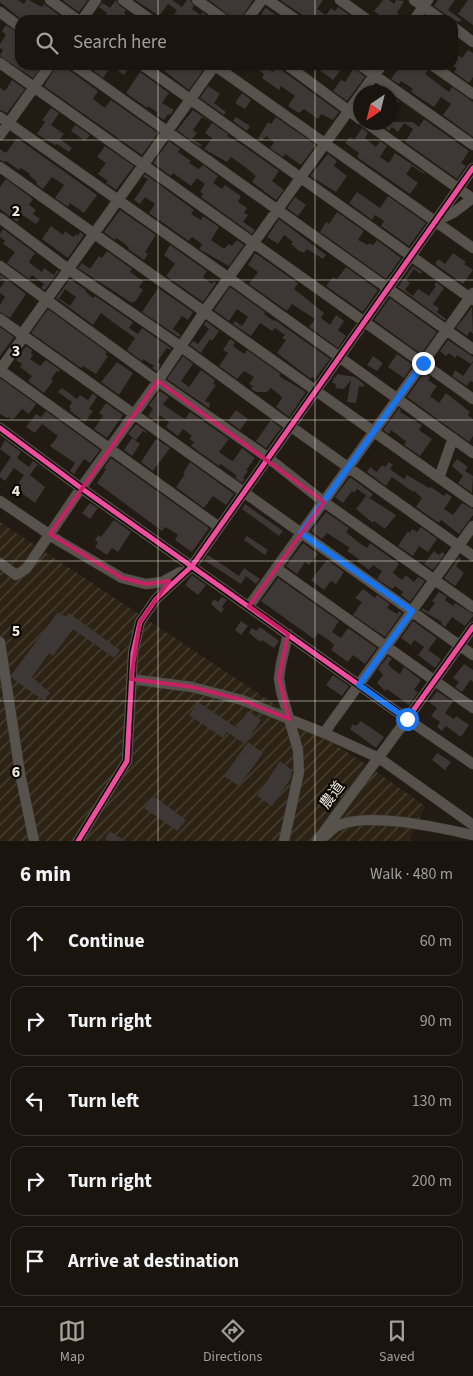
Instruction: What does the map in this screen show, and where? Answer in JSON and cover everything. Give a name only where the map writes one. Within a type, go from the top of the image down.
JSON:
[{"type":"street","points":[[50,0],[72,15]]},
{"type":"street","points":[[84,15],[96,0]]},
{"type":"street","points":[[122,0],[144,15]]},
{"type":"street","points":[[198,0],[218,15]]},
{"type":"street","points":[[252,15],[262,0]]},
{"type":"street","points":[[268,0],[290,15]]},
{"type":"street","points":[[340,0],[361,15]]},
{"type":"street","points":[[414,0],[426,3],[437,15]]},
{"type":"street","points":[[418,15],[426,3]]},
{"type":"street","points":[[0,12],[15,22]]},
{"type":"street","points":[[458,32],[473,42]]},
{"type":"street","points":[[0,62],[473,399]]},
{"type":"street","points":[[0,135],[4,120],[34,88],[47,70]]},
{"type":"street","points":[[81,70],[473,349]]},
{"type":"street","points":[[149,70],[411,256],[472,297],[446,330],[249,606]]},
{"type":"street","points":[[211,70],[46,300],[0,370],[220,527]]},
{"type":"street","points":[[222,70],[473,248]]},
{"type":"street","points":[[294,70],[353,114]]},
{"type":"street","points":[[368,70],[473,145]]},
{"type":"street","points":[[368,85],[378,70]]},
{"type":"street","points":[[439,70],[473,94]]},
{"type":"street","points":[[0,563],[16,575],[26,569],[204,312],[353,106]]},
{"type":"street","points":[[4,120],[473,453]]},
{"type":"street","points":[[376,130],[473,199],[453,213],[435,222]]},
{"type":"street","points":[[0,167],[473,502]]},
{"type":"street","points":[[78,841],[127,761],[133,653],[140,622],[156,599],[192,566],[267,457],[316,391],[473,168]]},
{"type":"street","points":[[0,218],[68,269],[180,346],[473,556]]},
{"type":"street","points":[[0,266],[158,381],[267,457],[324,502],[473,607]]},
{"type":"street","points":[[0,319],[473,654]]},
{"type":"street","points":[[0,428],[81,488],[473,764]]},
{"type":"street","points":[[439,478],[453,438]]},
{"type":"street","points":[[0,501],[122,578],[146,584],[162,582],[192,566]]},
{"type":"street","points":[[324,733],[473,526]]},
{"type":"street","points":[[276,568],[473,708]]},
{"type":"street","name":"農道","points":[[318,841],[473,626]]},
{"type":"street","points":[[284,841],[300,772],[298,750],[281,691],[280,678],[288,634]]},
{"type":"street","points":[[0,642],[20,773],[34,841]]},
{"type":"street","points":[[131,679],[192,687],[242,700],[324,733],[379,758],[473,825]]},
{"type":"street","points":[[0,717],[10,711]]},
{"type":"street","points":[[318,841],[337,826],[380,820],[427,825],[473,836]]},
{"type":"highlighted area","points":[[158,381],[324,502],[249,606],[288,634],[279,678],[289,719],[242,700],[192,687],[131,679],[140,622],[169,581],[146,584],[122,578],[50,534]]},
{"type":"shaded area","points":[[0,522],[374,770],[425,806],[409,841],[0,841]]},
{"type":"building","points":[[0,0],[18,0],[24,4],[26,0],[29,0],[42,7],[44,4],[59,15],[16,15]]},
{"type":"building","points":[[64,0],[88,0],[79,12]]},
{"type":"building","points":[[116,0],[126,10],[124,13],[127,15],[106,15],[107,13],[99,7],[102,3],[110,8]]},
{"type":"building","points":[[135,0],[172,0],[182,7],[187,0],[190,0],[194,6],[192,9],[201,15],[174,15],[177,10],[168,4],[160,15]]},
{"type":"building","points":[[209,0],[253,0],[243,15],[228,15]]},
{"type":"building","points":[[280,0],[323,0],[317,9],[326,15],[301,14]]},
{"type":"building","points":[[383,0],[389,0],[394,4],[396,0],[404,1],[397,13],[400,15],[379,15],[374,11]]},
{"type":"building","points":[[438,0],[455,0],[448,10],[455,15],[446,15],[434,6]]},
{"type":"building","points":[[468,0],[473,0],[473,25],[458,14]]},
{"type":"building","points":[[266,7],[276,15],[260,15]]},
{"type":"building","points":[[338,7],[350,15],[326,15],[331,8],[335,11]]},
{"type":"building","points":[[6,25],[15,31],[15,66],[0,56],[3,50],[0,48],[0,44],[6,35],[2,31]]},
{"type":"building","points":[[468,50],[473,53],[473,77],[469,83],[454,72],[458,70],[458,55],[462,58]]},
{"type":"building","points":[[21,70],[39,70],[33,78]]},
{"type":"building","points":[[54,70],[69,70],[98,91],[93,99],[105,108],[111,100],[158,133],[142,155],[44,86]]},
{"type":"building","points":[[93,70],[108,70],[103,78]]},
{"type":"building","points":[[117,70],[127,70],[124,75]]},
{"type":"building","points":[[163,70],[203,70],[189,90]]},
{"type":"building","points":[[259,70],[270,70],[273,72],[274,70],[282,70],[339,112],[333,120],[321,114],[318,119],[304,109],[299,113],[288,106],[295,96],[281,86],[279,90],[262,78],[264,74]]},
{"type":"building","points":[[319,70],[340,70],[333,80]]},
{"type":"building","points":[[353,70],[356,70],[365,77],[359,85],[353,85],[353,93],[347,101],[333,91],[341,80],[345,82]]},
{"type":"building","points":[[397,70],[428,70],[425,74],[449,92],[452,87],[473,102],[473,137],[443,115],[451,104],[441,97],[434,107],[411,92],[413,89],[401,81],[399,84],[391,79]]},
{"type":"building","points":[[140,72],[169,93],[162,103],[174,110],[164,120],[156,115],[158,113],[148,106],[147,108],[126,93]]},
{"type":"building","points":[[12,80],[25,89],[7,113],[0,110],[0,88],[5,91]]},
{"type":"building","points":[[208,86],[220,94],[214,103],[226,112],[224,115],[200,98]]},
{"type":"building","points":[[242,93],[251,100],[245,109],[235,103]]},
{"type":"building","points":[[51,108],[59,113],[51,125],[64,134],[60,139],[72,148],[69,152],[37,134],[45,122],[42,120]]},
{"type":"building","points":[[193,110],[212,123],[202,117],[193,130],[197,133],[192,139],[202,145],[200,147],[177,130]]},
{"type":"building","points":[[236,117],[250,126],[247,131],[233,121]]},
{"type":"building","points":[[276,117],[316,145],[301,165],[285,154],[283,157],[270,148],[274,142],[266,136],[262,141],[258,139],[268,122],[271,124]]},
{"type":"building","points":[[424,119],[469,151],[461,163],[466,166],[457,179],[405,142],[413,129],[404,123],[398,132],[396,130],[398,130],[398,122],[413,122],[419,127]]},
{"type":"building","points":[[212,123],[228,134],[227,136],[279,171],[272,181],[284,190],[276,200],[252,182],[256,176],[231,157],[227,162],[204,149],[212,138],[205,133]]},
{"type":"building","points":[[75,125],[90,135],[85,141],[71,131]]},
{"type":"building","points":[[361,130],[364,130],[368,133],[365,138],[376,147],[380,141],[387,146],[380,157],[389,163],[395,153],[425,173],[412,166],[406,174],[418,183],[410,194],[357,157],[359,153],[345,143],[350,137],[354,140]]},
{"type":"building","points":[[17,138],[97,195],[84,213],[70,203],[68,207],[55,198],[64,185],[52,177],[43,189],[36,184],[37,182],[30,174],[21,168],[19,170],[6,161],[0,160],[0,149],[6,153]]},
{"type":"building","points":[[169,141],[180,149],[178,152],[191,161],[189,163],[199,169],[203,165],[218,176],[213,183],[222,189],[225,185],[241,196],[238,202],[247,208],[244,213],[248,215],[243,222],[255,230],[252,234],[201,197],[203,194],[200,192],[205,184],[197,178],[191,186],[173,173],[171,176],[153,163]]},
{"type":"building","points":[[105,146],[134,166],[116,190],[98,174],[106,163],[97,157]]},
{"type":"building","points":[[328,154],[337,161],[334,166],[347,176],[336,192],[310,176]]},
{"type":"building","points":[[145,174],[194,210],[191,214],[201,220],[203,216],[219,227],[211,240],[224,249],[229,244],[232,246],[237,240],[244,245],[229,266],[199,249],[202,244],[192,237],[189,241],[149,213],[155,204],[145,197],[140,204],[134,200],[148,179],[143,177]]},
{"type":"building","points":[[6,179],[33,199],[29,205],[36,210],[33,214],[40,219],[36,224],[22,215],[17,222],[0,209],[0,187]]},
{"type":"building","points":[[357,192],[380,208],[388,196],[426,223],[409,246],[381,226],[384,221],[375,215],[372,220],[349,203]]},
{"type":"building","points":[[295,197],[306,205],[298,216],[287,208]]},
{"type":"building","points":[[120,210],[156,235],[145,252],[148,254],[144,260],[128,249],[125,244],[104,232]]},
{"type":"building","points":[[337,212],[364,231],[358,240],[368,245],[369,243],[373,245],[377,240],[401,258],[386,279],[320,232],[326,222],[329,224]]},
{"type":"building","points":[[279,219],[326,255],[323,259],[307,249],[304,253],[300,252],[291,244],[293,242],[284,235],[278,244],[267,237]]},
{"type":"building","points":[[51,226],[63,235],[65,231],[73,237],[76,234],[78,236],[80,232],[84,235],[68,258],[42,239]]},
{"type":"building","points":[[3,229],[35,253],[29,262],[31,264],[42,272],[44,268],[54,275],[57,270],[59,271],[45,290],[41,288],[44,284],[32,275],[29,279],[7,263],[15,252],[3,244],[5,241],[0,237],[0,234]]},
{"type":"building","points":[[170,245],[207,271],[203,277],[212,284],[214,281],[216,283],[203,302],[166,276],[175,264],[164,255]]},
{"type":"building","points":[[107,251],[132,269],[130,272],[143,281],[139,287],[143,290],[135,302],[132,303],[78,268],[82,263],[90,269],[99,256],[102,258]]},
{"type":"building","points":[[255,253],[298,283],[294,289],[324,313],[321,318],[330,325],[336,315],[344,321],[338,330],[346,336],[338,348],[309,327],[315,319],[292,304],[287,311],[249,284],[258,272],[248,265]]},
{"type":"building","points":[[453,253],[466,262],[464,264],[473,270],[463,284],[435,264],[438,259],[445,264]]},
{"type":"building","points":[[413,266],[422,272],[421,274],[414,269],[406,280],[410,283],[405,290],[413,296],[418,289],[429,296],[436,286],[434,285],[436,282],[444,288],[433,304],[439,308],[437,312],[446,319],[445,321],[398,287]]},
{"type":"building","points":[[346,267],[378,290],[363,312],[326,286],[333,277],[337,279]]},
{"type":"building","points":[[0,274],[26,294],[10,318],[0,312],[0,305],[5,297],[0,293],[0,288],[5,281],[0,278]]},
{"type":"building","points":[[70,279],[86,290],[93,298],[95,296],[133,322],[129,328],[138,334],[142,328],[171,348],[170,350],[167,348],[157,362],[161,365],[156,371],[152,368],[154,366],[143,359],[142,361],[127,350],[135,338],[101,313],[93,325],[59,300],[70,306],[76,297],[65,289],[58,300],[56,298]]},
{"type":"building","points":[[230,287],[265,312],[264,314],[330,359],[315,379],[312,377],[311,379],[277,353],[286,340],[282,338],[285,335],[275,328],[272,331],[260,323],[251,336],[233,324],[235,321],[242,326],[248,317],[237,309],[229,321],[214,310]]},
{"type":"building","points":[[158,288],[193,312],[188,320],[182,316],[173,329],[181,335],[179,337],[142,312]]},
{"type":"building","points":[[390,298],[437,332],[421,354],[374,320]]},
{"type":"building","points":[[472,307],[473,334],[470,331],[467,336],[456,328]]},
{"type":"building","points":[[48,309],[107,352],[105,354],[108,356],[96,374],[83,366],[81,368],[31,333]]},
{"type":"building","points":[[206,321],[219,331],[212,341],[210,339],[201,353],[190,345],[193,341],[198,344],[209,329],[204,325]]},
{"type":"building","points":[[0,327],[14,337],[0,356]]},
{"type":"building","points":[[230,339],[235,342],[233,346],[244,354],[247,350],[281,374],[279,376],[306,392],[289,417],[276,407],[282,398],[271,388],[267,392],[256,392],[251,389],[253,386],[249,384],[254,377],[244,371],[237,379],[219,366],[228,353],[223,350]]},
{"type":"building","points":[[448,340],[473,357],[471,364],[457,355],[455,358],[449,353],[446,356],[440,351]]},
{"type":"building","points":[[26,346],[32,350],[31,353],[33,355],[30,359],[40,366],[46,360],[60,370],[51,379],[53,381],[44,393],[28,381],[32,376],[20,367],[22,364],[16,360]]},
{"type":"building","points":[[397,354],[413,365],[404,378],[388,367]]},
{"type":"building","points":[[183,356],[193,364],[181,381],[189,387],[201,370],[215,380],[213,384],[216,385],[205,401],[210,403],[209,408],[167,379]]},
{"type":"building","points":[[373,356],[383,363],[377,371],[367,365]]},
{"type":"building","points":[[117,362],[133,373],[119,395],[101,382]]},
{"type":"building","points":[[473,362],[473,382],[470,381],[467,386],[452,376],[455,370],[463,376]]},
{"type":"building","points":[[424,373],[430,377],[428,380],[437,386],[430,396],[439,403],[446,393],[470,412],[468,415],[473,419],[473,436],[469,442],[407,397]]},
{"type":"building","points":[[337,374],[355,377],[364,384],[364,387],[359,386],[356,403],[347,402],[351,380],[344,389],[335,388],[336,384],[332,383]]},
{"type":"building","points":[[0,378],[36,404],[29,414],[22,409],[13,420],[0,414]]},
{"type":"building","points":[[62,388],[77,399],[80,395],[88,400],[93,393],[97,397],[89,409],[93,411],[85,422],[70,411],[71,409],[69,408],[72,402],[58,392]]},
{"type":"building","points":[[160,391],[169,397],[163,404],[172,411],[185,419],[190,412],[229,439],[219,452],[233,461],[242,448],[255,458],[246,470],[248,471],[242,483],[235,478],[237,476],[221,464],[219,466],[191,446],[194,442],[189,439],[192,436],[183,429],[178,436],[166,427],[169,422],[160,415],[156,421],[148,416],[153,409],[149,405]]},
{"type":"building","points":[[106,403],[123,415],[107,438],[94,429],[103,416],[99,413]]},
{"type":"building","points":[[399,408],[400,412],[422,425],[419,430],[432,439],[420,456],[404,445],[406,441],[391,430],[389,434],[383,430]]},
{"type":"building","points":[[236,410],[248,419],[240,430],[228,421]]},
{"type":"building","points":[[46,411],[100,450],[90,463],[84,459],[74,474],[70,471],[75,463],[50,446],[58,436],[42,424],[35,433],[26,427],[36,414],[41,417]]},
{"type":"building","points":[[271,420],[281,428],[266,448],[256,441]]},
{"type":"building","points":[[136,424],[147,432],[143,431],[136,440],[128,434]]},
{"type":"building","points":[[132,438],[140,444],[132,456],[124,450]]},
{"type":"building","points":[[156,439],[170,448],[153,471],[141,462]]},
{"type":"building","points":[[5,440],[21,452],[17,458],[29,467],[33,461],[48,472],[37,465],[30,475],[45,487],[35,503],[15,488],[24,475],[14,468],[5,481],[0,477],[0,473],[11,457],[0,449]]},
{"type":"building","points":[[111,458],[209,528],[192,552],[175,540],[178,535],[165,527],[162,531],[97,483]]},
{"type":"building","points":[[457,459],[468,467],[465,471],[473,476],[472,493],[458,483],[463,476],[452,466]]},
{"type":"building","points":[[190,462],[234,494],[226,505],[213,496],[204,508],[176,487],[185,474],[183,473]]},
{"type":"building","points":[[389,462],[393,465],[390,469],[404,479],[407,475],[444,496],[446,493],[452,497],[444,509],[453,515],[462,503],[473,509],[473,515],[459,534],[441,520],[439,523],[416,507],[422,498],[414,491],[392,477],[386,486],[367,472],[370,467],[377,472],[382,465],[385,467]]},
{"type":"building","points":[[350,477],[373,494],[370,498],[357,489],[354,493],[352,491],[343,503],[335,497]]},
{"type":"building","points":[[366,496],[396,515],[385,529],[374,521],[373,523],[356,509]]},
{"type":"building","points":[[90,503],[98,508],[90,519],[82,513]]},
{"type":"building","points":[[245,504],[283,531],[279,536],[242,509]]},
{"type":"building","points":[[326,512],[349,528],[346,532],[358,542],[367,548],[370,543],[399,564],[393,573],[402,580],[406,575],[414,582],[418,577],[425,581],[410,602],[401,595],[403,592],[395,586],[392,589],[377,579],[382,571],[373,565],[369,570],[357,561],[359,559],[347,551],[350,548],[327,533],[322,539],[311,531]]},
{"type":"building","points":[[114,520],[131,532],[118,552],[112,548],[107,555],[95,547],[98,542],[95,540],[98,535],[101,537]]},
{"type":"building","points":[[421,527],[437,539],[428,552],[419,546],[413,556],[398,546],[408,531],[410,533],[412,529],[417,532]]},
{"type":"building","points":[[247,536],[268,550],[265,555],[244,540]]},
{"type":"building","points":[[303,543],[318,554],[309,565],[305,562],[297,574],[286,566]]},
{"type":"building","points":[[434,551],[439,555],[442,552],[445,554],[433,570],[424,564]]},
{"type":"building","points":[[208,555],[239,576],[244,568],[260,579],[256,584],[246,576],[241,584],[204,560]]},
{"type":"building","points":[[459,557],[461,559],[456,566],[464,573],[455,586],[444,578]]},
{"type":"building","points":[[327,560],[344,572],[336,584],[331,581],[324,590],[311,580]]},
{"type":"building","points":[[192,575],[206,585],[198,595],[185,585]]},
{"type":"building","points":[[278,578],[339,621],[332,632],[341,638],[348,628],[377,648],[365,664],[353,655],[348,662],[331,650],[334,645],[330,641],[318,633],[314,639],[261,601]]},
{"type":"building","points":[[363,589],[375,598],[377,595],[390,604],[387,608],[397,614],[399,611],[402,613],[385,637],[353,615],[362,602],[355,598]]},
{"type":"building","points":[[439,592],[447,597],[445,600],[453,606],[455,603],[473,614],[465,626],[452,617],[445,627],[441,624],[442,622],[421,610],[423,608],[428,612],[435,603],[432,601]]},
{"type":"building","points":[[222,597],[227,600],[222,607],[224,609],[221,613],[211,604],[214,599],[218,602]]},
{"type":"building","points":[[58,612],[66,617],[69,613],[120,650],[114,658],[73,629],[53,656],[49,653],[32,677],[50,693],[44,701],[13,679],[12,674]]},
{"type":"building","points":[[241,621],[248,626],[241,635],[235,630]]},
{"type":"building","points":[[413,621],[437,638],[428,650],[441,659],[435,668],[418,655],[424,647],[414,640],[411,645],[401,638]]},
{"type":"building","points":[[260,627],[279,641],[274,648],[262,640],[260,642],[249,633],[252,628],[256,631]]},
{"type":"building","points":[[388,656],[392,659],[388,664],[390,667],[400,674],[404,667],[421,680],[414,690],[418,692],[409,705],[387,689],[385,691],[377,683],[383,675],[378,669]]},
{"type":"building","points":[[464,664],[473,670],[473,682],[470,680],[462,692],[455,687],[459,682],[453,678]]},
{"type":"building","points":[[333,675],[349,686],[342,696],[326,685]]},
{"type":"building","points":[[437,691],[453,702],[445,713],[454,719],[456,716],[469,725],[461,737],[446,726],[442,731],[437,727],[440,722],[431,716],[437,708],[429,702]]},
{"type":"building","points":[[198,702],[237,728],[248,711],[261,720],[245,744],[227,732],[223,738],[189,715]]},
{"type":"building","points":[[361,721],[384,737],[376,748],[350,729],[353,724],[356,726]]},
{"type":"building","points":[[248,742],[263,753],[239,786],[224,776]]},
{"type":"building","points":[[437,753],[451,762],[445,770],[432,760]]},
{"type":"building","points":[[280,761],[292,770],[291,778],[272,806],[257,796]]},
{"type":"building","points":[[153,796],[186,820],[177,831],[144,808]]},
{"type":"building","points":[[110,831],[125,841],[108,841],[105,839]]},
{"type":"cycle path","points":[[78,841],[127,761],[133,653],[140,622],[156,599],[192,566],[473,168]]},
{"type":"cycle path","points":[[0,428],[81,488],[407,719],[473,627]]},
{"type":"route","points":[[407,719],[359,685],[412,611],[301,533],[423,363]]}]
